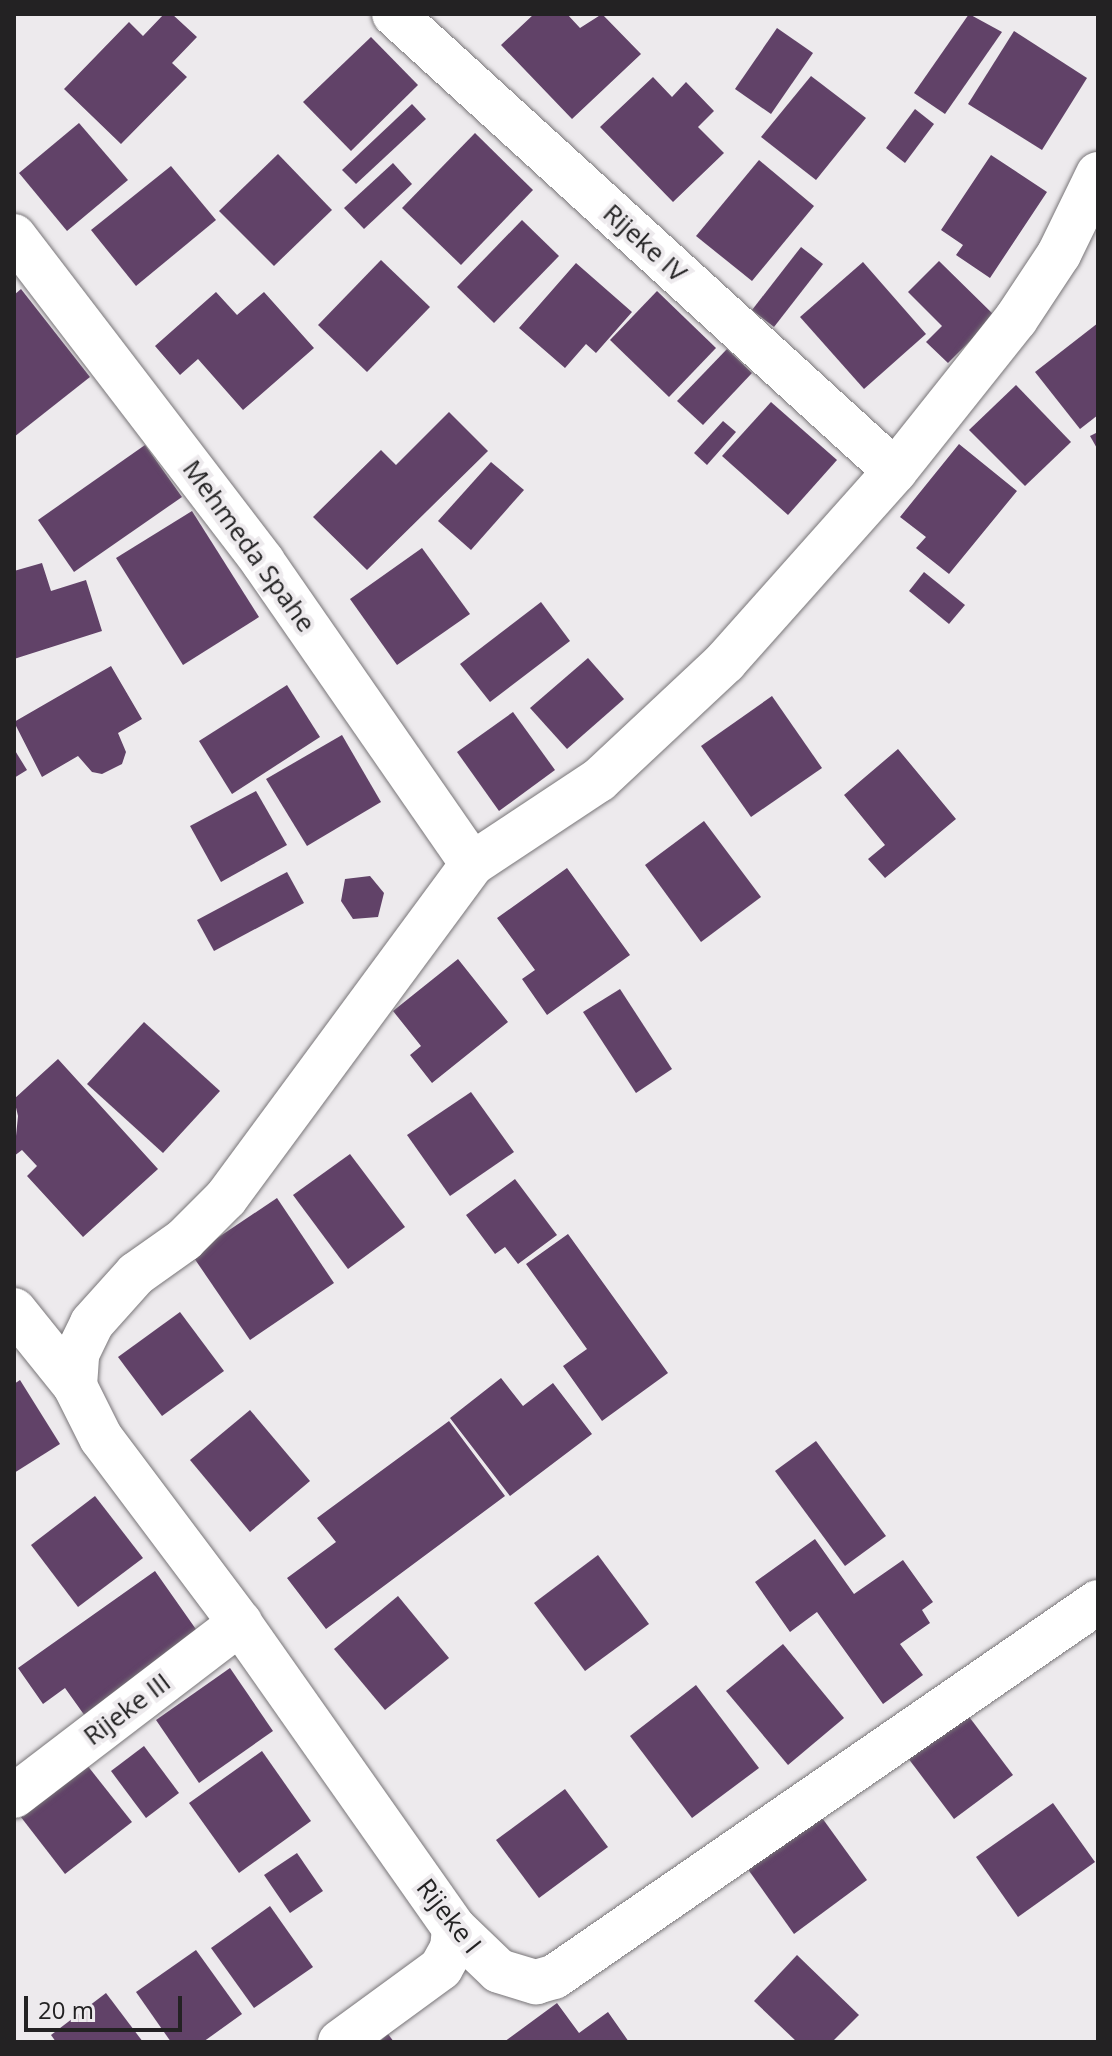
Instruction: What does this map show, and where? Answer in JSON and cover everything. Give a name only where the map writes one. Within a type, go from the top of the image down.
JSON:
[{"type":"street","name":"Rijeke IV","points":[[394,14],[895,471]]},
{"type":"street","points":[[75,1386],[77,1354],[92,1323],[136,1274],[184,1240],[226,1198],[472,864],[610,769],[725,662],[895,471],[1025,306],[1059,254],[1098,174]]},
{"type":"street","name":"Mehmeda Spahe","points":[[14,236],[263,562],[472,864]]},
{"type":"street","name":"Rijeke I","points":[[14,1310],[75,1386],[101,1438],[240,1623],[454,1928],[499,1971],[536,1982],[554,1977],[1098,1602]]},
{"type":"street","name":"Rijeke III","points":[[14,1796],[240,1623]]},
{"type":"street","points":[[340,2042],[441,1968],[452,1948],[454,1928]]},
{"type":"building","points":[[164,14],[172,14],[197,37],[172,63],[187,77],[121,144],[64,89],[129,22],[143,36]]},
{"type":"building","points":[[534,14],[567,14],[580,28],[602,14],[641,54],[572,119],[501,45]]},
{"type":"building","points":[[969,14],[1002,32],[945,114],[914,93]]},
{"type":"building","points":[[777,28],[813,53],[771,114],[735,89]]},
{"type":"building","points":[[1014,31],[1087,78],[1042,150],[968,104]]},
{"type":"building","points":[[371,37],[418,85],[351,151],[303,102]]},
{"type":"building","points":[[811,76],[866,118],[816,180],[761,137]]},
{"type":"building","points":[[653,77],[672,97],[686,82],[714,111],[698,127],[724,153],[673,202],[600,127]]},
{"type":"building","points":[[412,104],[426,119],[356,184],[342,170]]},
{"type":"building","points":[[915,109],[934,124],[905,163],[886,148]]},
{"type":"building","points":[[79,123],[128,180],[67,231],[19,173]]},
{"type":"building","points":[[475,133],[533,190],[461,265],[402,208]]},
{"type":"building","points":[[278,154],[332,210],[274,266],[219,211]]},
{"type":"building","points":[[991,155],[1047,192],[990,278],[956,255],[963,245],[941,230]]},
{"type":"building","points":[[759,160],[814,206],[752,281],[696,236]]},
{"type":"building","points":[[393,163],[412,184],[364,229],[344,208]]},
{"type":"building","points":[[171,166],[216,220],[136,286],[91,230]]},
{"type":"building","points":[[522,220],[559,256],[494,323],[457,287]]},
{"type":"building","points":[[801,247],[823,264],[774,327],[752,310]]},
{"type":"building","points":[[381,260],[430,307],[367,372],[318,325]]},
{"type":"building","points":[[939,261],[995,316],[948,363],[926,342],[942,326],[908,292]]},
{"type":"building","points":[[863,262],[926,334],[864,389],[800,317]]},
{"type":"building","points":[[576,263],[632,312],[596,353],[586,344],[565,368],[519,328]]},
{"type":"building","points":[[21,289],[90,377],[14,437],[14,295]]},
{"type":"building","points":[[657,291],[716,348],[669,397],[610,340]]},
{"type":"building","points":[[216,292],[237,315],[264,292],[314,348],[243,410],[198,359],[180,375],[155,346]]},
{"type":"building","points":[[1098,323],[1098,415],[1080,429],[1035,372]]},
{"type":"building","points":[[727,349],[752,373],[703,425],[677,401]]},
{"type":"building","points":[[1016,385],[1071,442],[1025,486],[969,430]]},
{"type":"building","points":[[771,402],[837,460],[788,515],[722,456]]},
{"type":"building","points":[[449,412],[488,451],[367,570],[313,517],[381,450],[396,465]]},
{"type":"building","points":[[723,421],[736,432],[707,465],[694,453]]},
{"type":"building","points":[[1098,432],[1098,450],[1090,436]]},
{"type":"building","points":[[959,444],[1017,491],[949,574],[916,548],[926,537],[900,517]]},
{"type":"building","points":[[145,445],[182,497],[74,572],[38,520]]},
{"type":"building","points":[[491,462],[524,490],[471,550],[438,521]]},
{"type":"building","points":[[192,511],[259,617],[183,665],[116,558]]},
{"type":"building","points":[[422,548],[470,614],[397,665],[350,599]]},
{"type":"building","points":[[42,563],[51,591],[86,580],[102,631],[14,659],[14,571]]},
{"type":"building","points":[[924,572],[965,605],[949,624],[909,591]]},
{"type":"building","points":[[541,602],[570,641],[490,702],[460,664]]},
{"type":"building","points":[[588,658],[624,699],[567,749],[530,708]]},
{"type":"building","points":[[111,666],[142,719],[118,733],[126,752],[122,764],[102,774],[92,772],[78,756],[42,777],[14,722]]},
{"type":"building","points":[[287,685],[320,737],[232,794],[199,741]]},
{"type":"building","points":[[772,696],[822,768],[751,817],[701,746]]},
{"type":"building","points":[[513,712],[555,770],[499,811],[457,752]]},
{"type":"building","points":[[342,735],[381,802],[307,846],[266,779]]},
{"type":"building","points":[[14,749],[27,770],[14,778]]},
{"type":"building","points":[[898,749],[956,819],[885,878],[868,859],[885,845],[844,795]]},
{"type":"building","points":[[256,791],[287,845],[221,882],[190,826]]},
{"type":"building","points":[[704,821],[761,897],[701,942],[645,865]]},
{"type":"building","points":[[567,868],[630,955],[547,1015],[522,979],[535,970],[497,918]]},
{"type":"building","points":[[287,872],[304,903],[214,951],[197,920]]},
{"type":"building","points":[[370,876],[384,893],[378,917],[353,919],[341,901],[345,879]]},
{"type":"building","points":[[458,959],[508,1022],[432,1083],[410,1055],[421,1046],[393,1011]]},
{"type":"building","points":[[620,989],[672,1069],[636,1093],[583,1012]]},
{"type":"building","points":[[144,1022],[220,1091],[163,1153],[87,1084]]},
{"type":"building","points":[[58,1059],[158,1169],[83,1237],[27,1176],[37,1166],[22,1150],[14,1156],[18,1116],[14,1099]]},
{"type":"building","points":[[471,1092],[514,1152],[450,1196],[407,1135]]},
{"type":"building","points":[[350,1154],[405,1227],[348,1269],[293,1195]]},
{"type":"building","points":[[515,1179],[557,1235],[518,1264],[505,1247],[495,1254],[466,1215]]},
{"type":"building","points":[[277,1198],[334,1283],[250,1340],[192,1255]]},
{"type":"building","points":[[568,1234],[668,1373],[602,1421],[563,1366],[587,1349],[526,1264]]},
{"type":"building","points":[[180,1312],[224,1371],[162,1416],[118,1357]]},
{"type":"building","points":[[501,1378],[523,1406],[553,1383],[592,1434],[510,1496],[450,1418]]},
{"type":"building","points":[[20,1380],[60,1444],[14,1473],[14,1384]]},
{"type":"building","points":[[250,1410],[310,1481],[250,1532],[190,1460]]},
{"type":"building","points":[[449,1421],[505,1496],[326,1629],[287,1578],[336,1542],[317,1518]]},
{"type":"building","points":[[816,1441],[886,1536],[845,1566],[775,1471]]},
{"type":"building","points":[[95,1496],[143,1558],[78,1607],[31,1545]]},
{"type":"building","points":[[815,1539],[854,1594],[903,1560],[933,1602],[922,1610],[930,1623],[900,1644],[923,1675],[883,1704],[817,1612],[790,1632],[755,1582]]},
{"type":"building","points":[[598,1555],[649,1624],[585,1671],[534,1603]]},
{"type":"building","points":[[155,1571],[200,1635],[85,1716],[65,1688],[43,1704],[18,1668]]},
{"type":"building","points":[[398,1596],[449,1658],[385,1710],[334,1649]]},
{"type":"building","points":[[783,1644],[844,1718],[788,1765],[726,1691]]},
{"type":"building","points":[[230,1668],[273,1731],[199,1783],[156,1720]]},
{"type":"building","points":[[696,1685],[759,1768],[692,1818],[630,1736]]},
{"type":"building","points":[[967,1714],[1013,1775],[954,1819],[908,1758]]},
{"type":"building","points":[[144,1746],[179,1793],[146,1818],[111,1771]]},
{"type":"building","points":[[262,1751],[311,1821],[239,1873],[189,1803]]},
{"type":"building","points":[[83,1760],[132,1822],[65,1874],[17,1812]]},
{"type":"building","points":[[565,1789],[608,1847],[539,1898],[496,1840]]},
{"type":"building","points":[[1053,1803],[1095,1862],[1018,1917],[976,1857]]},
{"type":"building","points":[[820,1815],[867,1880],[794,1934],[747,1868]]},
{"type":"building","points":[[297,1853],[323,1891],[290,1913],[264,1875]]},
{"type":"building","points":[[270,1906],[313,1967],[254,2008],[211,1948]]},
{"type":"building","points":[[196,1950],[242,2014],[203,2042],[171,2042],[136,1992]]},
{"type":"building","points":[[797,1955],[859,2015],[832,2042],[797,2042],[754,2001]]},
{"type":"building","points":[[106,1993],[143,2042],[56,2042],[51,2035]]},
{"type":"building","points":[[557,2003],[579,2033],[608,2012],[629,2042],[504,2042]]},
{"type":"building","points":[[388,2034],[394,2042],[379,2042]]}]
